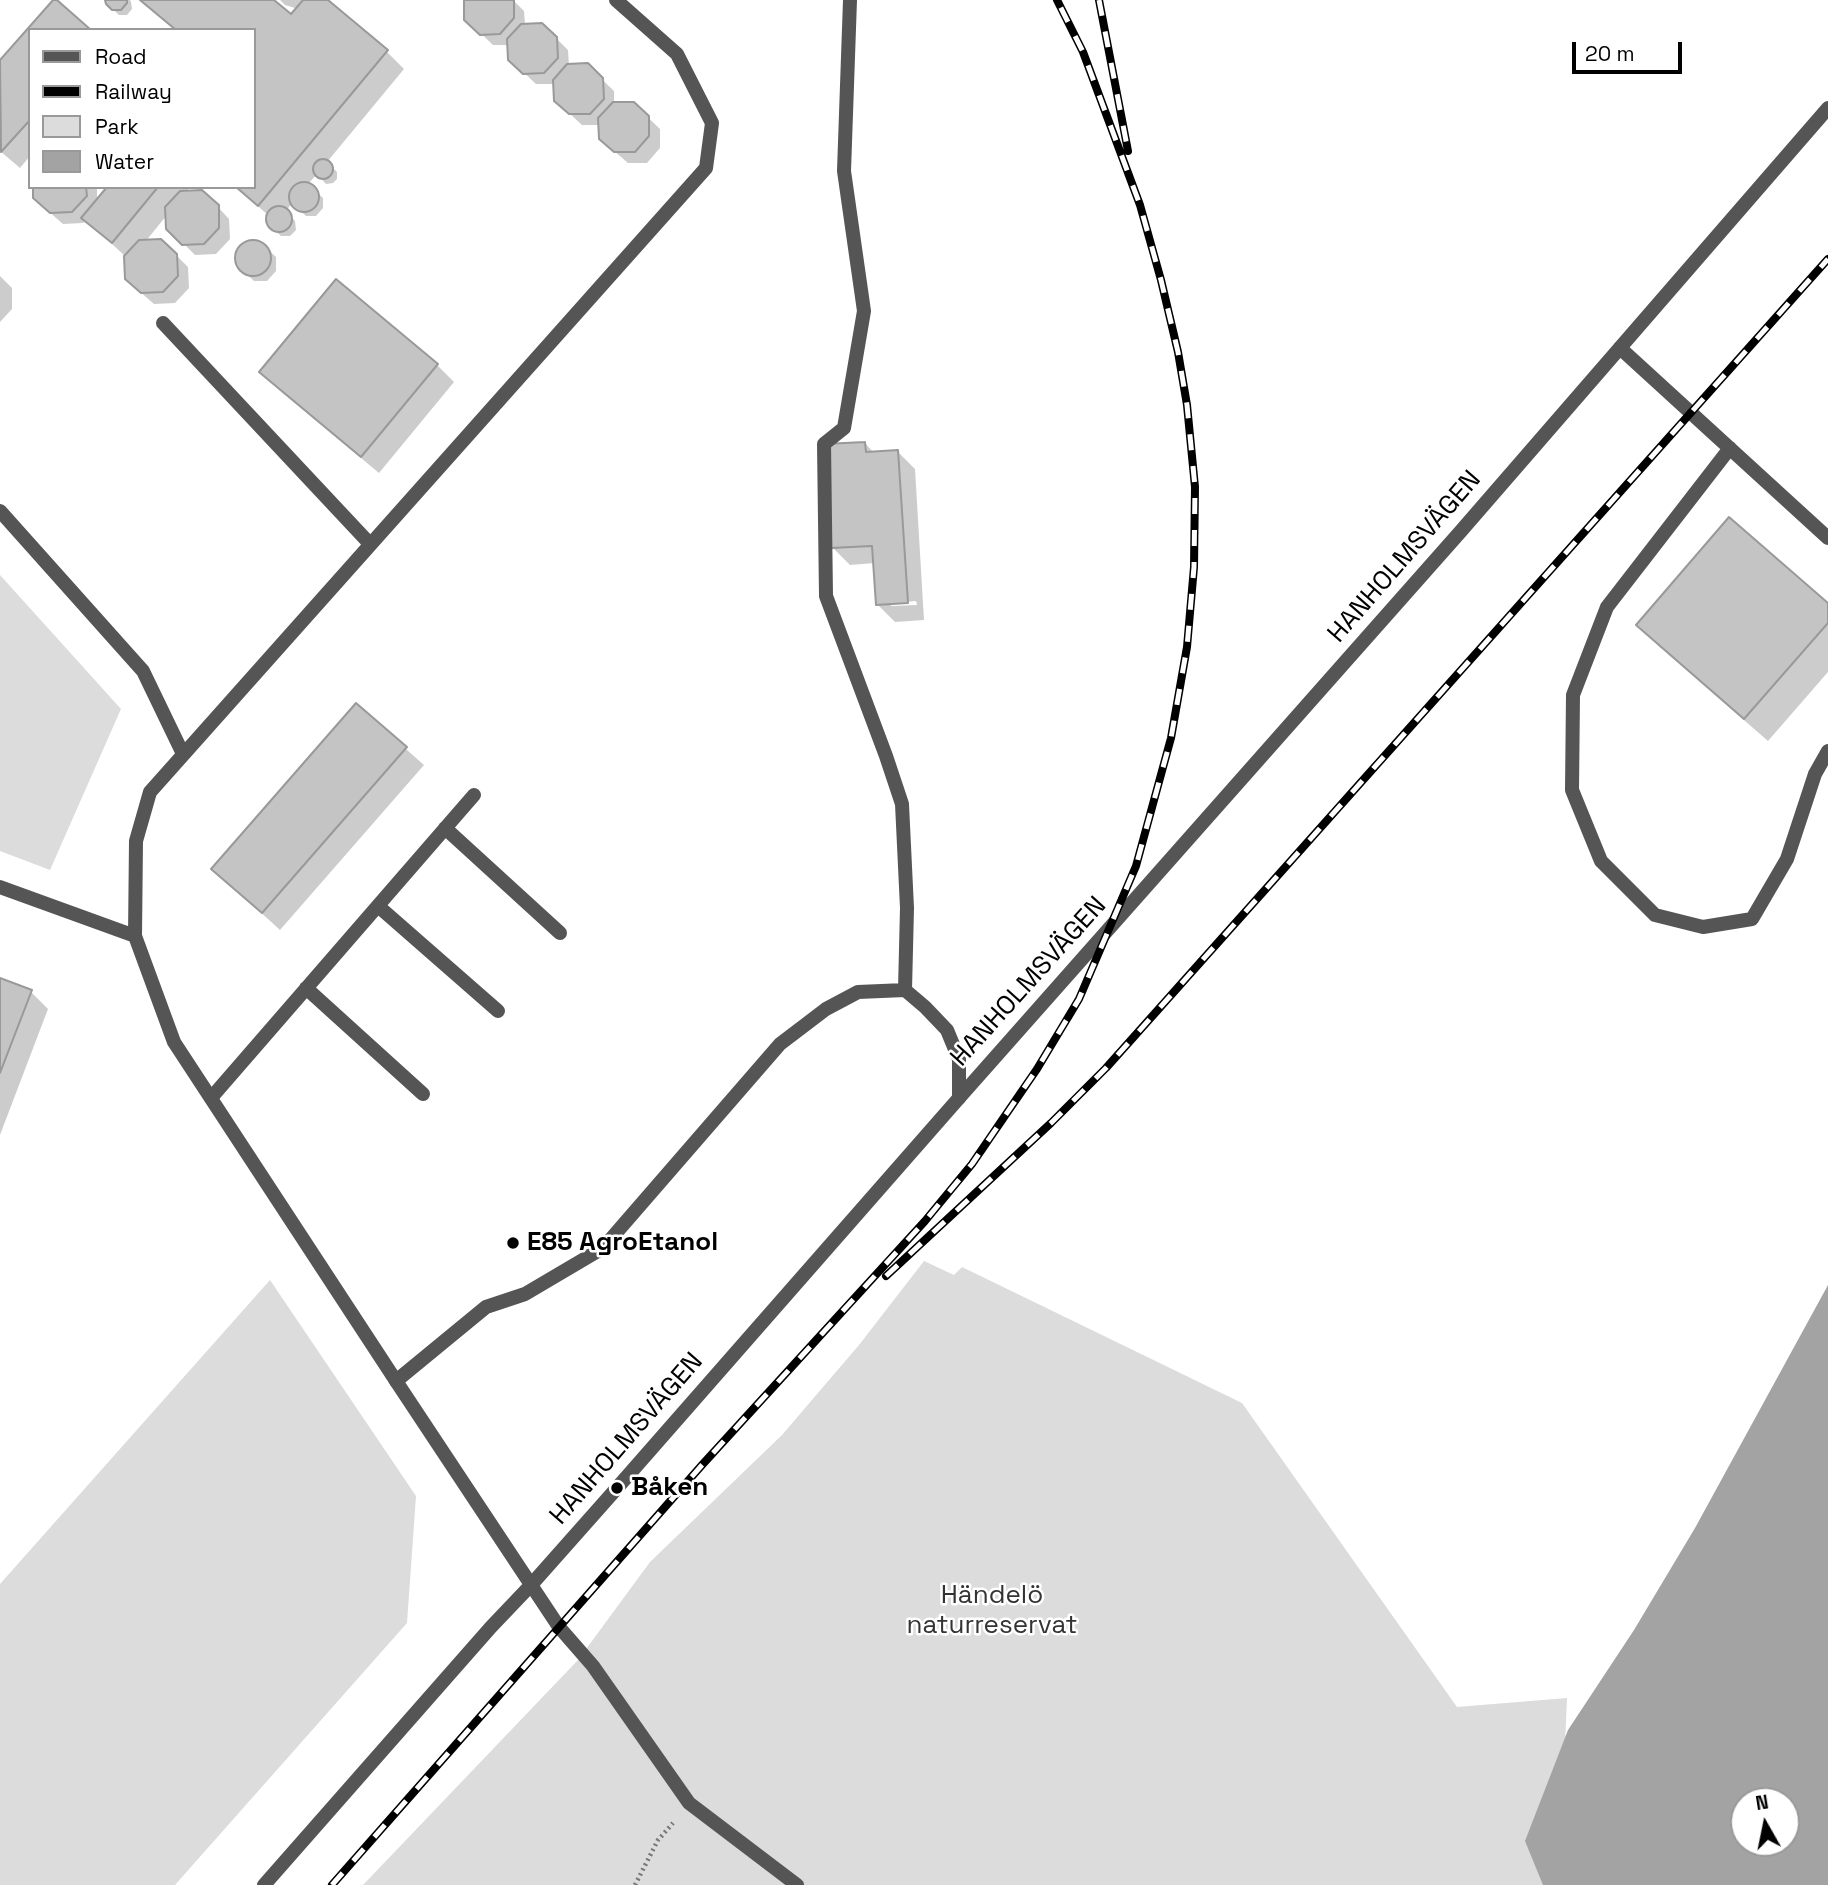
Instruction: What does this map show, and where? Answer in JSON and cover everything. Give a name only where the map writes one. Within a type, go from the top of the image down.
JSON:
[{"type":"street","points":[[615,0],[677,54],[712,123],[706,168],[150,792],[136,841],[135,936],[174,1042],[559,1627],[593,1666],[689,1803],[797,1885]]},
{"type":"street","points":[[850,0],[844,171],[864,311],[844,428],[824,444],[826,596],[902,804],[906,908],[905,990]]},
{"type":"street","name":"HANHOLMSVÄGEN","points":[[264,1885],[1443,551],[1828,108]]},
{"type":"street","points":[[163,323],[370,544]]},
{"type":"street","points":[[1620,348],[1828,538]]},
{"type":"street","points":[[1730,448],[1607,607],[1573,695],[1572,790],[1601,861],[1655,915],[1703,927],[1752,919],[1787,859],[1815,774],[1828,751]]},
{"type":"street","points":[[0,511],[143,671],[183,754]]},
{"type":"street","points":[[211,1098],[474,795]]},
{"type":"street","points":[[445,828],[560,933]]},
{"type":"street","points":[[0,887],[135,936]]},
{"type":"street","points":[[378,905],[498,1011]]},
{"type":"street","points":[[306,988],[423,1094]]},
{"type":"street","points":[[396,1381],[486,1307],[525,1294],[603,1248],[780,1044],[826,1009],[858,992],[905,990],[947,1030],[959,1059],[959,1098]]},
{"type":"path","points":[[635,1885],[658,1840],[689,1803]]},
{"type":"green space","points":[[0,575],[121,709],[50,870],[0,851]]},
{"type":"green space","name":"Händelö naturreservat","points":[[924,1261],[954,1275],[962,1267],[1242,1403],[1457,1707],[1567,1698],[1564,1769],[1547,1885],[363,1885],[578,1660],[650,1562],[782,1435],[859,1345]]},
{"type":"green space","points":[[270,1280],[416,1496],[407,1623],[175,1885],[0,1885],[0,1584]]},
{"type":"water","points":[[1828,1285],[1828,1885],[1543,1885],[1525,1841],[1568,1730],[1634,1630],[1695,1528]]},
{"type":"building","points":[[53,0],[57,0],[89,28],[28,28]]},
{"type":"building","points":[[105,0],[127,0],[127,3],[121,10],[112,10]]},
{"type":"building","points":[[140,0],[274,0],[291,14],[303,0],[328,0],[388,50],[258,206],[238,189],[256,189],[256,28],[174,28]]},
{"type":"building","points":[[464,0],[514,0],[514,18],[500,34],[480,35],[464,20]]},
{"type":"building","points":[[542,23],[557,37],[558,58],[544,73],[523,74],[508,60],[507,39],[521,24]]},
{"type":"building","points":[[28,28],[28,122],[1,152],[0,60]]},
{"type":"building","points":[[588,63],[603,78],[604,99],[590,114],[569,114],[554,101],[553,80],[567,64]]},
{"type":"building","points":[[613,102],[634,102],[649,116],[649,136],[635,152],[614,152],[599,139],[598,118]]},
{"type":"building","points":[[323,159],[330,162],[333,169],[330,176],[323,179],[316,176],[313,169],[316,162]]},
{"type":"building","points":[[304,182],[314,187],[319,197],[314,207],[304,212],[294,207],[289,197],[294,187]]},
{"type":"building","points":[[33,189],[86,189],[87,196],[72,212],[50,213],[33,198]]},
{"type":"building","points":[[105,189],[156,189],[112,243],[81,218]]},
{"type":"building","points":[[202,190],[219,205],[219,228],[204,244],[182,245],[166,229],[165,207],[180,191]]},
{"type":"building","points":[[279,206],[288,210],[292,219],[288,228],[279,232],[270,228],[266,219],[270,210]]},
{"type":"building","points":[[161,239],[177,254],[178,276],[163,292],[141,293],[125,279],[124,256],[139,240]]},
{"type":"building","points":[[253,240],[266,245],[271,258],[266,271],[253,276],[240,271],[235,258],[240,245]]},
{"type":"building","points":[[336,279],[438,364],[361,457],[259,372]]},
{"type":"building","points":[[865,442],[866,452],[898,450],[908,603],[876,605],[872,546],[831,548],[824,444]]},
{"type":"building","points":[[1729,517],[1828,603],[1828,623],[1744,719],[1636,625]]},
{"type":"building","points":[[356,703],[407,747],[262,913],[211,869]]},
{"type":"building","points":[[0,978],[32,990],[0,1073]]},
{"type":"railway","points":[[332,1885],[702,1465],[925,1221],[972,1164],[1037,1069],[1079,999],[1136,866],[1171,738],[1187,647],[1194,567],[1195,487],[1187,405],[1178,352],[1140,205],[1083,52],[1057,0]]},
{"type":"railway","points":[[1099,0],[1128,151]]},
{"type":"railway","points":[[886,1276],[1051,1123],[1106,1068],[1828,259]]},
{"type":"place","name":"E85 AgroEtanol","points":[[513,1243]]},
{"type":"place","name":"Båken","points":[[617,1488]]}]
